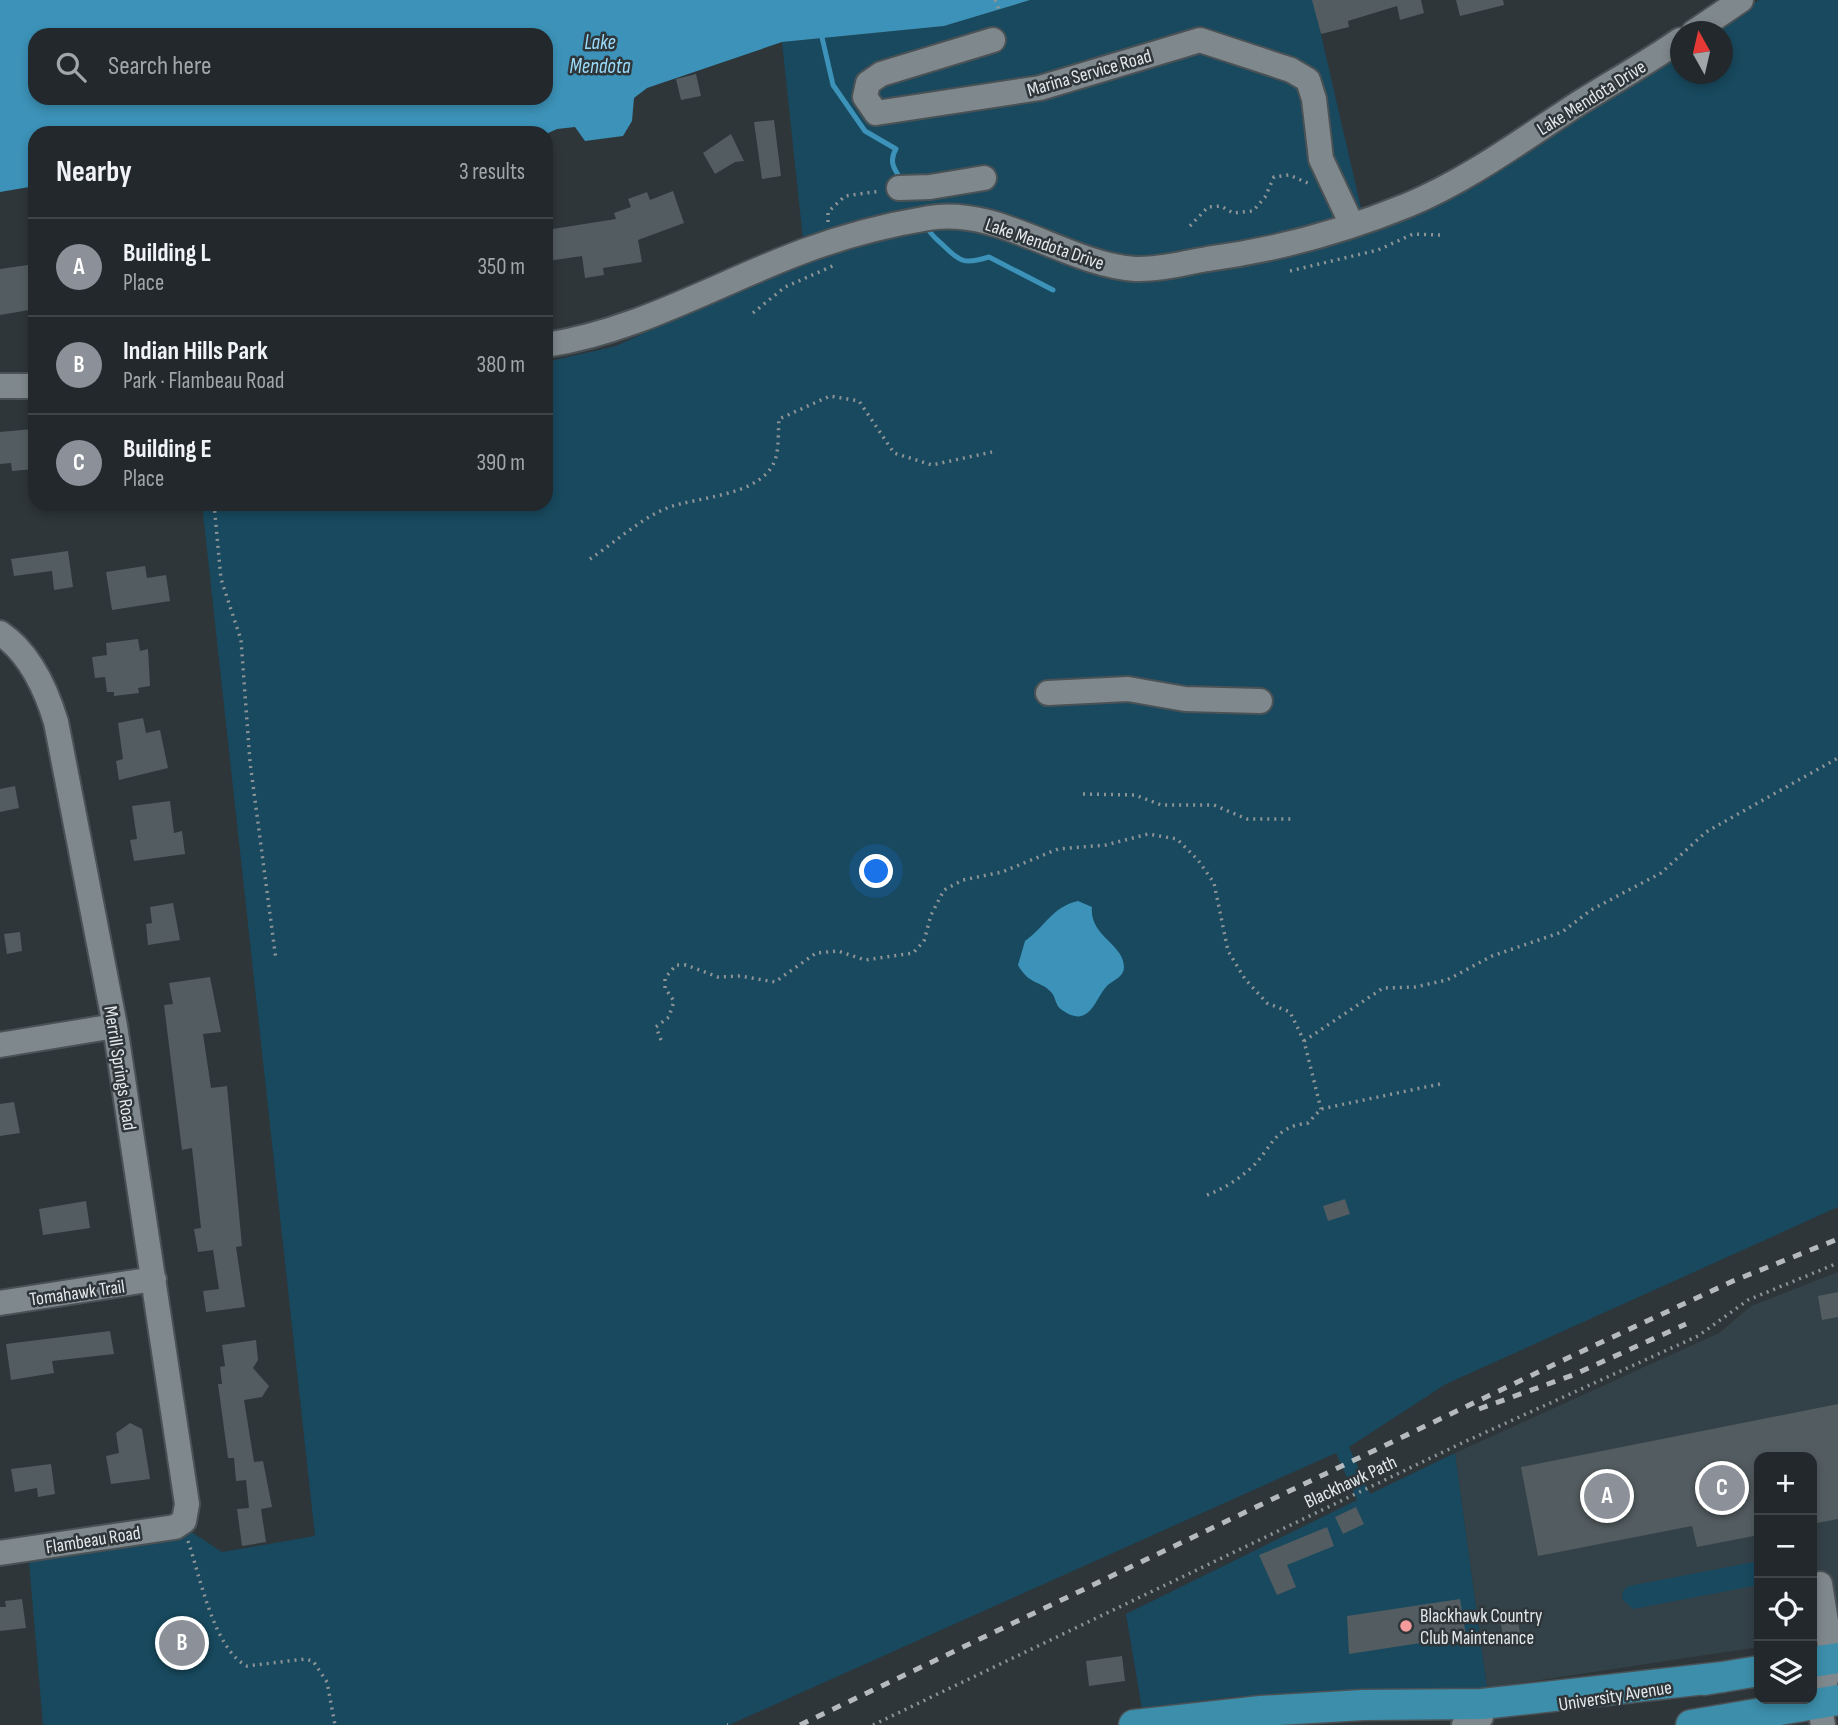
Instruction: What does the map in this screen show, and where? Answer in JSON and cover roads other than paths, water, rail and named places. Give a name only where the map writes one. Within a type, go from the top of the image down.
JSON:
[{"type":"main road","name":"University Avenue","points":[[1429,1725],[1472,1721],[1754,1672]]},
{"type":"main road","points":[[1134,1725],[1261,1711],[1363,1705],[1482,1704],[1723,1677]]},
{"type":"main road","points":[[1691,1725],[1827,1709]]},
{"type":"street","points":[[1710,21],[1741,0]]},
{"type":"street","name":"Marina Service Road","points":[[993,40],[881,74],[868,83],[865,97],[876,113],[1040,88],[1200,40],[1292,70],[1308,80],[1314,99],[1321,159],[1352,225]]},
{"type":"street","name":"Lake Mendota Drive","points":[[553,344],[576,341],[626,326],[803,251],[849,236],[921,220],[954,216],[979,220],[1101,264],[1139,269],[1167,268],[1245,254],[1352,225],[1450,185],[1670,47]]},
{"type":"street","points":[[906,188],[984,178]]},
{"type":"street","points":[[0,386],[28,386]]},
{"type":"street","name":"Merrill Springs Road","points":[[0,634],[34,670],[48,696],[57,722],[115,1026],[187,1504],[182,1522]]},
{"type":"street","points":[[1048,693],[1128,689],[1185,699],[1260,701]]},
{"type":"street","points":[[0,1045],[115,1026]]},
{"type":"street","name":"Tomahawk Trail","points":[[0,1303],[154,1279]]},
{"type":"street","name":"Flambeau Road","points":[[0,1553],[175,1527],[182,1522]]},
{"type":"street","points":[[1820,1584],[1830,1661],[1827,1709]]},
{"type":"water","name":"Lake Mendota","points":[[0,0],[1030,0],[944,26],[782,42],[647,88],[634,98],[632,121],[623,136],[585,141],[575,127],[553,131],[553,126],[28,126],[28,187],[0,192]]},
{"type":"water","points":[[1078,901],[1092,907],[1096,925],[1119,952],[1124,967],[1122,974],[1106,987],[1090,1011],[1079,1016],[1071,1015],[1060,1008],[1051,992],[1031,980],[1018,965],[1025,941],[1055,913]]},
{"type":"waterway","points":[[821,33],[833,85],[865,131],[896,149],[893,162],[902,181]]},
{"type":"waterway","points":[[927,227],[935,238],[960,259],[975,261],[989,257],[1053,290]]},
{"type":"railway","points":[[800,1725],[1574,1355],[1733,1281],[1838,1239]]},
{"type":"railway","points":[[1479,1409],[1573,1375],[1686,1324]]},
{"type":"place","name":"Building E","points":[[1722,1488]]},
{"type":"place","name":"Building L","points":[[1607,1496]]},
{"type":"place","name":"Blackhawk Country Club Maintenance","points":[[1406,1626]]},
{"type":"place","name":"Indian Hills Park","points":[[182,1643]]}]
